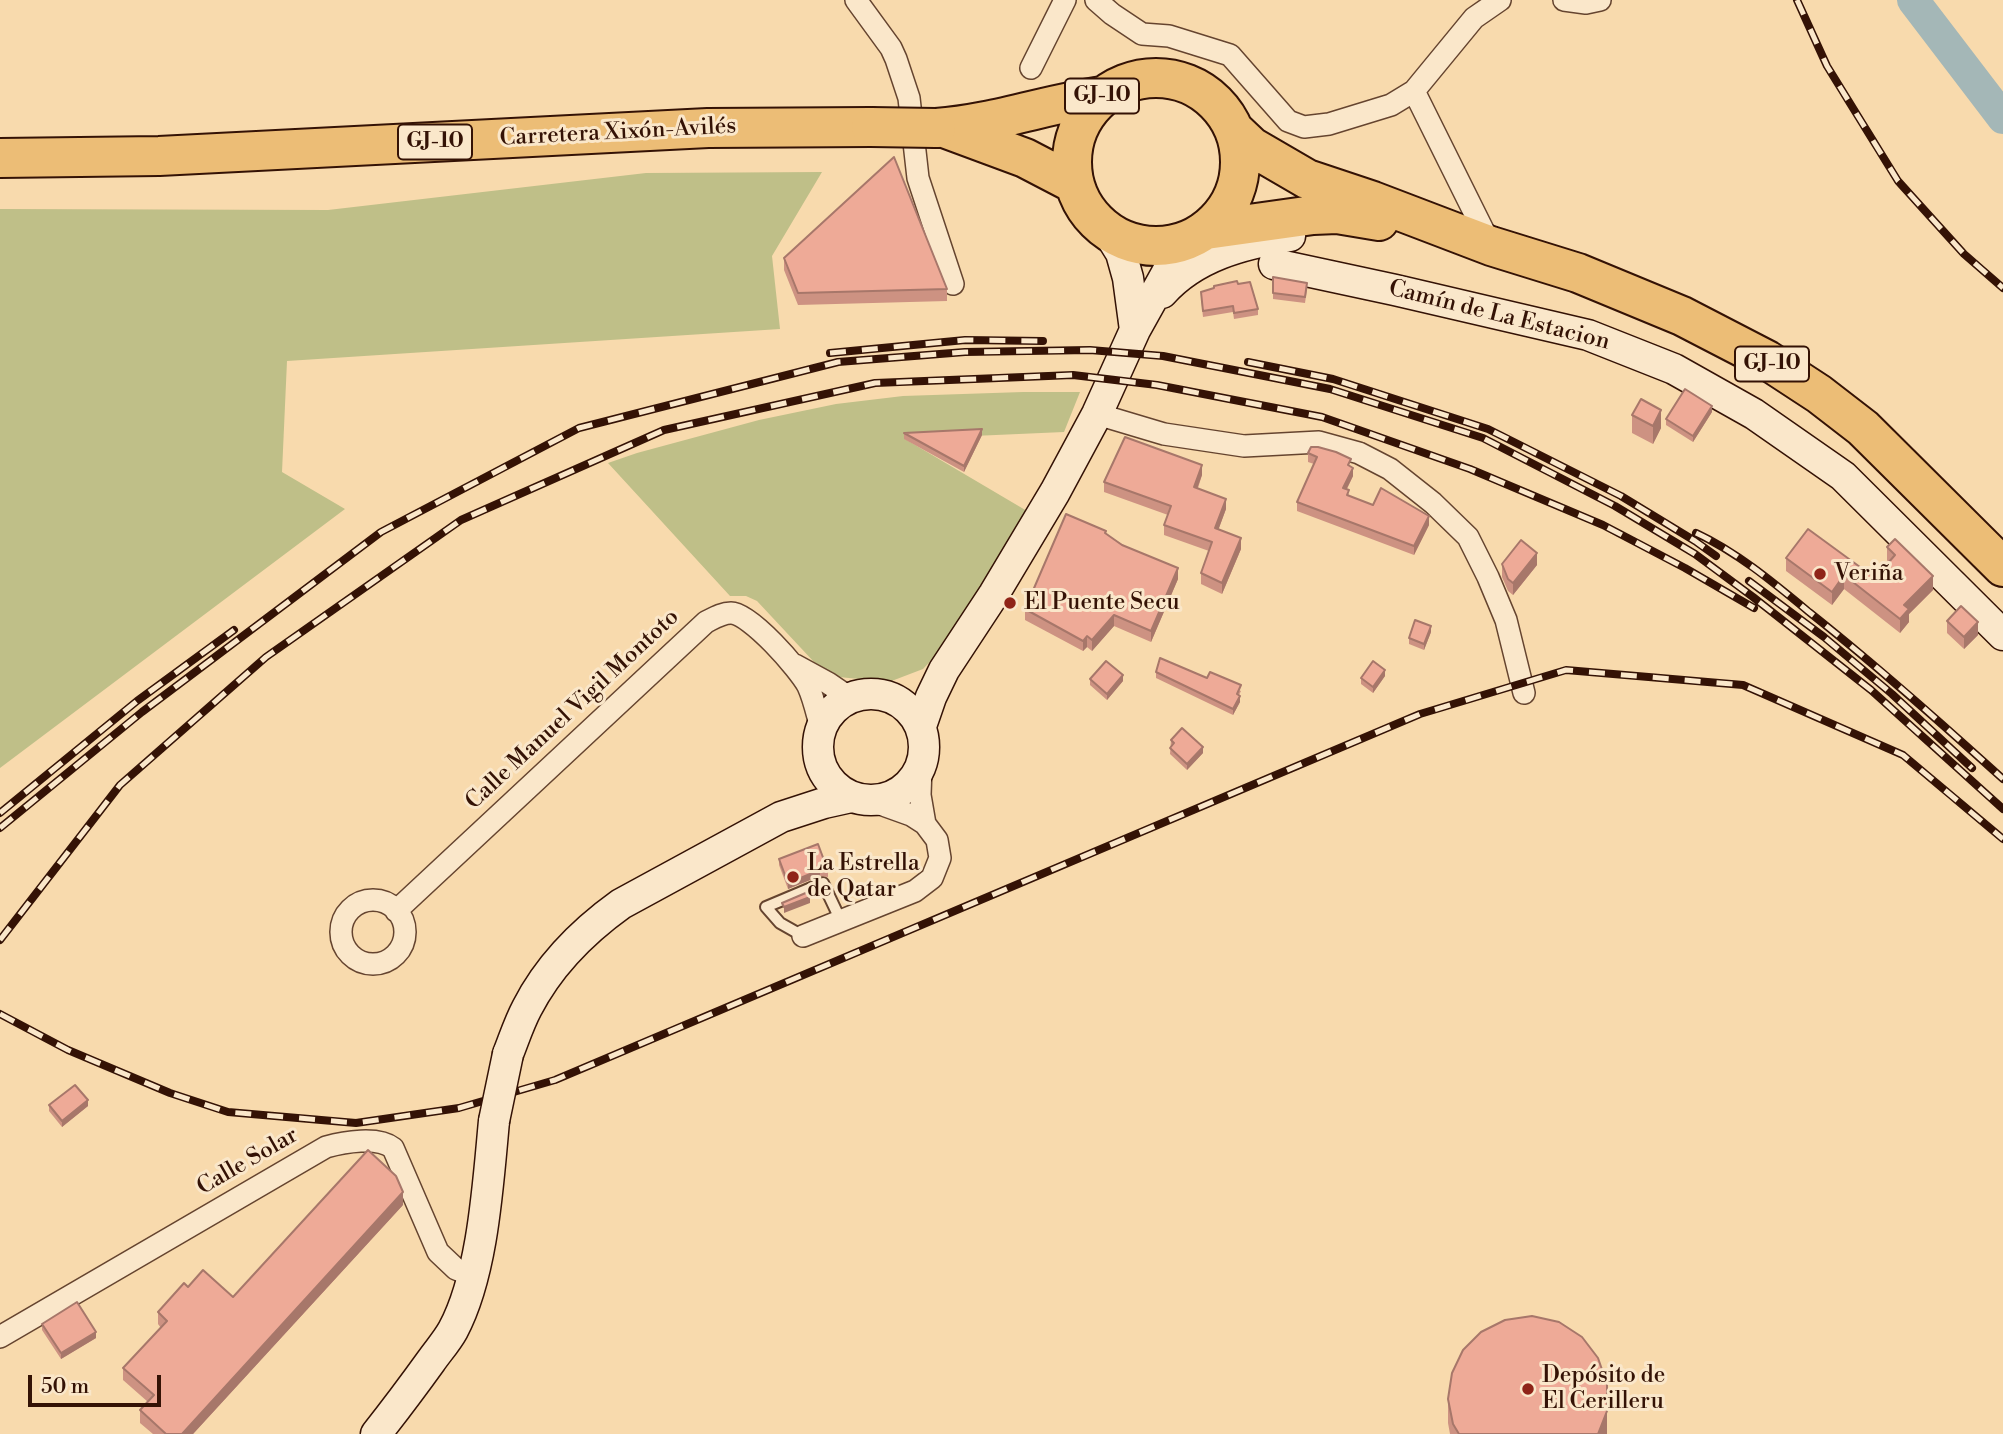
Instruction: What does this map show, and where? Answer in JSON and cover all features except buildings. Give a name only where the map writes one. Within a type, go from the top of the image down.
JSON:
[{"type":"highway","name":"GJ-10","points":[[1490,246],[1360,217],[1325,214],[1242,224],[1157,248],[1129,242],[1108,232],[1088,213],[1073,183],[1072,153],[1082,121],[1102,96],[1126,81],[1157,77],[1188,83],[1213,100],[1234,130],[1252,147],[1307,179],[1490,246],[1578,274],[1682,316],[1767,360],[1819,394],[1863,428],[2002,566]]},
{"type":"highway","name":"Carretera Xixón-Avilés","points":[[0,158],[159,156],[708,128],[939,128],[1102,96]]},
{"type":"highway","name":"Carretera Xixón-Avilés","points":[[939,128],[1025,158],[1073,183]]},
{"type":"highway","name":"GJ-10","points":[[1195,236],[1224,214],[1236,190],[1241,159],[1234,130]]},
{"type":"street","points":[[856,0],[891,48],[909,98],[919,178],[953,284]]},
{"type":"street","points":[[1031,68],[1065,0]]},
{"type":"street","points":[[1096,0],[1142,34],[1169,36],[1230,55],[1288,121],[1304,127],[1329,124],[1391,105],[1415,91],[1474,18],[1500,0]]},
{"type":"street","points":[[1564,0],[1586,3],[1600,0]]},
{"type":"street","points":[[1415,91],[1490,246]]},
{"type":"street","points":[[1140,321],[1175,279],[1213,256],[1252,243],[1314,232],[1408,227]]},
{"type":"street","points":[[1108,232],[1121,253],[1140,321]]},
{"type":"street","points":[[921,726],[944,670],[994,594],[1048,503],[1097,414],[1140,321],[1195,236]]},
{"type":"street","name":"Camín de La Estacion","points":[[1274,264],[1588,335],[1674,369],[1754,414],[1843,476],[2003,635]]},
{"type":"street","points":[[1097,414],[1164,434],[1244,446],[1319,442],[1359,453],[1390,469],[1433,503],[1468,537],[1506,620],[1524,693]]},
{"type":"street","name":"Calle Manuel Vigil Montoto","points":[[396,911],[706,622],[720,614],[734,612],[747,618],[793,664],[809,688],[819,738]]},
{"type":"street","name":"Calle Manuel Vigil Montoto","points":[[793,664],[850,698]]},
{"type":"street","points":[[890,696],[944,670]]},
{"type":"street","points":[[781,817],[797,800],[810,775],[819,738],[833,710],[850,698],[870,694],[890,696],[909,708],[921,726],[925,746],[920,795],[925,824]]},
{"type":"street","points":[[803,936],[915,891],[932,878],[940,858],[937,840],[925,824],[911,815],[862,799],[834,786],[822,769],[819,738]]},
{"type":"street","points":[[376,1434],[453,1331],[472,1276],[487,1200],[494,1121],[508,1054],[525,1011],[543,980],[565,952],[601,918],[621,904],[781,817],[824,803],[893,797],[910,785],[921,767]]},
{"type":"street","name":"Calle Solar","points":[[0,1336],[326,1147],[344,1142],[386,1142],[393,1149],[438,1252],[456,1269],[472,1276]]},
{"type":"lane","points":[[803,936],[780,923],[766,907],[823,883],[841,921]]},
{"type":"green space","points":[[822,172],[772,256],[780,329],[287,361],[282,472],[345,509],[0,768],[0,209],[328,210],[646,173]]},
{"type":"green space","points":[[1080,392],[1064,432],[905,439],[1027,511],[939,652],[923,669],[889,682],[839,677],[814,662],[757,601],[746,596],[730,596],[608,463],[759,420],[836,404],[903,396]]},
{"type":"waterway","points":[[1913,0],[2003,118]]},
{"type":"railway","points":[[1797,0],[1827,66],[1898,181],[1964,254],[2003,288]]},
{"type":"railway","points":[[830,353],[965,340],[1043,341]]},
{"type":"railway","points":[[0,828],[142,712],[381,532],[579,428],[838,362],[965,352],[1090,350],[1163,356],[1330,389],[1483,438],[1615,506],[1695,554],[1871,690],[2003,809]]},
{"type":"railway","points":[[1248,362],[1333,379],[1488,429],[1621,496],[1716,556]]},
{"type":"railway","points":[[0,940],[120,785],[266,657],[461,520],[664,430],[875,383],[1073,375],[1157,385],[1322,417],[1470,469],[1603,525],[1754,608]]},
{"type":"railway","points":[[1696,533],[1741,559],[1782,590],[1883,673],[2003,779]]},
{"type":"railway","points":[[1749,581],[1824,637],[1892,694],[1972,768]]},
{"type":"railway","points":[[0,813],[137,701],[234,630]]},
{"type":"railway","points":[[0,1014],[68,1050],[170,1093],[228,1112],[356,1123],[459,1108],[555,1080],[1420,714],[1566,670],[1743,685],[1903,755],[2003,839]]},
{"type":"place","name":"Veriña","points":[[1820,574]]},
{"type":"place","name":"El Puente Secu","points":[[1010,603]]},
{"type":"place","name":"La Estrella de Qatar","points":[[793,877]]},
{"type":"place","name":"Depósito de El Cerilleru","points":[[1528,1389]]}]
